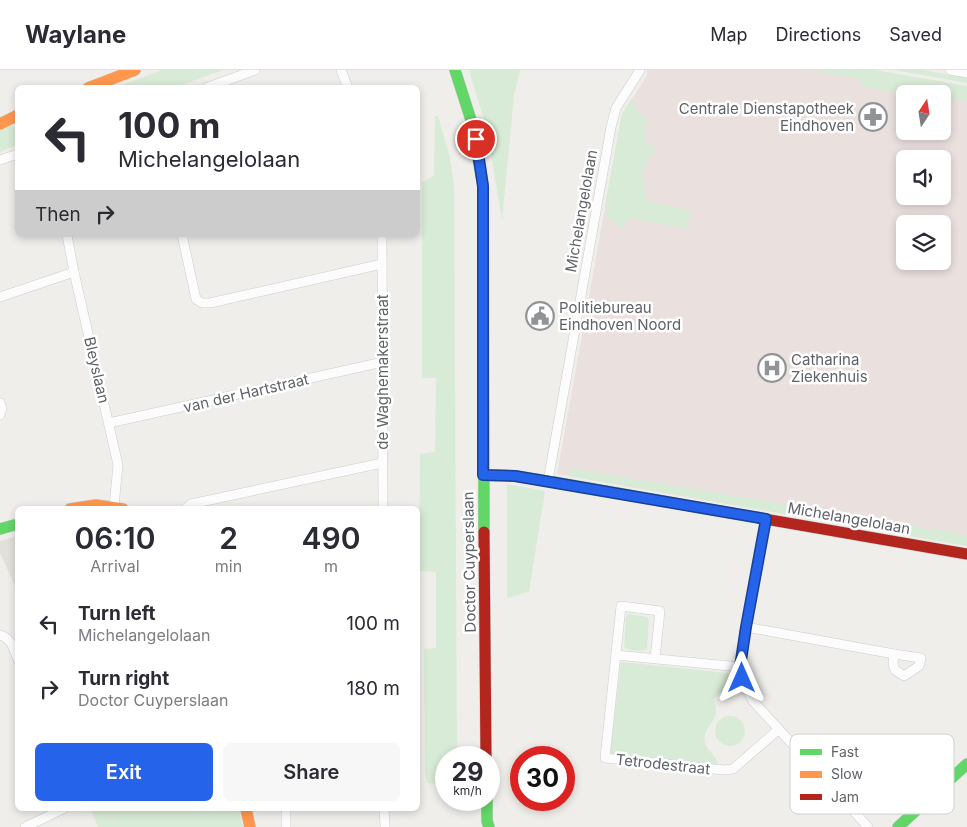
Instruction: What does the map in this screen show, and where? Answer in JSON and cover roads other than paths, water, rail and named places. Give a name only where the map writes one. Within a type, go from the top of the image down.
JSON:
[{"type":"street","points":[[96,85],[135,70]]},
{"type":"street","points":[[214,85],[255,70]]},
{"type":"street","points":[[341,70],[347,85]]},
{"type":"street","name":"Doctor Cuyperslaan","points":[[454,70],[472,120],[483,186],[486,746]]},
{"type":"street","name":"Michelangelolaan","points":[[548,481],[611,126],[616,108],[640,70]]},
{"type":"street","points":[[950,70],[967,73]]},
{"type":"street","points":[[0,114],[15,114]]},
{"type":"street","points":[[0,124],[15,116]]},
{"type":"street","points":[[0,160],[15,155]]},
{"type":"street","name":"Bleyslaan","points":[[70,237],[74,272],[118,465],[118,506]]},
{"type":"street","points":[[182,237],[196,299],[202,303],[210,303],[382,264]]},
{"type":"street","name":"de Waghemakerstraat","points":[[382,237],[383,506]]},
{"type":"street","points":[[0,297],[74,272]]},
{"type":"street","name":"van der Hartstraat","points":[[109,424],[383,362]]},
{"type":"street","points":[[0,403],[2,408],[0,415]]},
{"type":"street","points":[[189,506],[191,504],[382,463]]},
{"type":"street","name":"Michelangelolaan","points":[[483,475],[505,475],[548,481],[967,554]]},
{"type":"street","points":[[90,506],[108,506]]},
{"type":"street","points":[[766,519],[740,667],[746,688],[754,701],[790,741]]},
{"type":"street","points":[[0,529],[15,525]]},
{"type":"street","name":"Tetrodestraat","points":[[655,658],[660,610],[621,606],[605,758],[724,770],[733,769],[779,729]]},
{"type":"street","points":[[746,627],[894,654]]},
{"type":"street","points":[[0,635],[6,637],[11,642],[15,652]]},
{"type":"street","points":[[616,655],[740,667]]},
{"type":"street","points":[[954,776],[967,764]]},
{"type":"street","points":[[25,827],[59,811]]},
{"type":"street","points":[[246,811],[250,827]]},
{"type":"street","points":[[286,811],[286,827]]},
{"type":"street","points":[[384,811],[385,827]]},
{"type":"street","points":[[487,811],[487,825]]},
{"type":"street","points":[[856,814],[868,827]]},
{"type":"street","points":[[898,827],[912,814]]},
{"type":"place","name":"Centrale Dienstapotheek Eindhoven","points":[[873,117]]},
{"type":"place","name":"Politiebureau Eindhoven Noord","points":[[540,316]]},
{"type":"place","name":"Catharina Ziekenhuis","points":[[772,368]]}]
